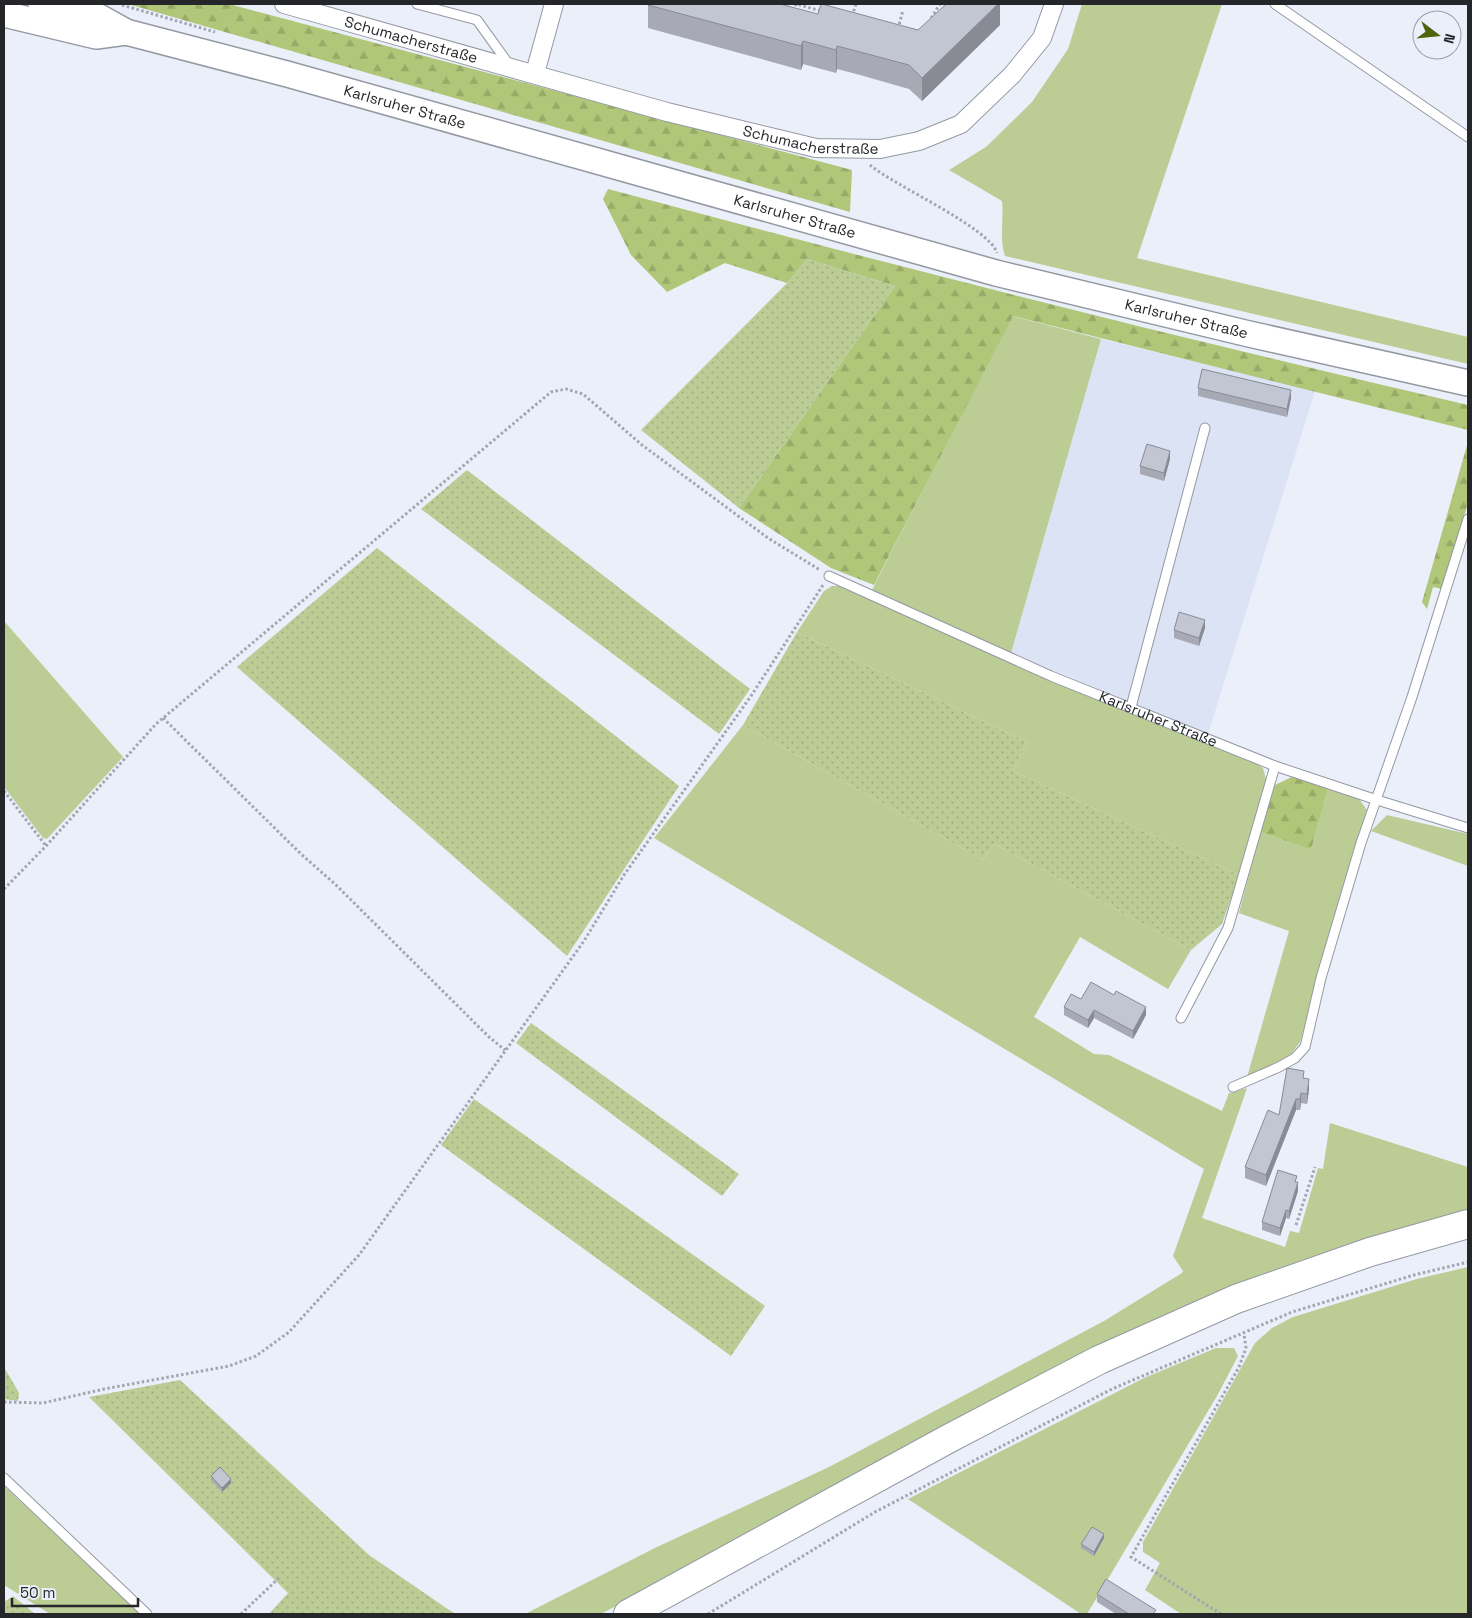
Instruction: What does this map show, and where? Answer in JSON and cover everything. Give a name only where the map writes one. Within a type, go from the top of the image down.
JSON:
[{"type":"main road","name":"Karlsruher Straße","points":[[41,4],[99,17],[126,32],[287,74],[996,273],[1249,334],[1468,383]]},
{"type":"main road","name":"Karlsruher Straße","points":[[4,14],[96,36],[126,32]]},
{"type":"main road","points":[[628,1614],[948,1439],[1099,1360],[1236,1299],[1370,1252],[1468,1224]]},
{"type":"street","name":"Schumacherstraße","points":[[284,4],[535,73],[667,112],[816,148],[869,149],[880,149],[920,141],[961,124],[1012,75],[1042,38],[1054,4]]},
{"type":"street","points":[[535,73],[554,4]]},
{"type":"lane","name":"Schumacherstraße","points":[[416,4],[477,20],[510,66]]},
{"type":"lane","points":[[1275,4],[1468,137]]},
{"type":"lane","points":[[1130,707],[1205,428]]},
{"type":"lane","points":[[1233,1087],[1279,1067],[1294,1058],[1305,1047],[1321,978],[1350,879],[1412,697],[1468,519]]},
{"type":"lane","name":"Karlsruher Straße","points":[[828,576],[1051,676],[1275,766],[1468,828]]},
{"type":"lane","points":[[1181,1018],[1228,928],[1275,766]]},
{"type":"lane","points":[[4,1478],[147,1614]]},
{"type":"path","points":[[785,12],[793,14],[795,4],[824,12]]},
{"type":"path","points":[[842,16],[852,19],[856,4]]},
{"type":"path","points":[[929,23],[940,4]]},
{"type":"path","points":[[898,32],[903,10]]},
{"type":"path","points":[[888,29],[906,34]]},
{"type":"path","points":[[869,149],[870,166],[946,211],[992,243],[999,258],[996,273]]},
{"type":"path","points":[[4,889],[163,718],[551,392],[566,389],[583,394],[642,445],[768,538],[828,576],[751,696],[624,875],[584,941],[359,1255],[290,1332],[256,1356],[230,1366],[104,1389],[43,1404],[4,1402]]},
{"type":"path","points":[[163,718],[302,855],[336,884],[489,1037],[505,1050]]},
{"type":"path","points":[[4,791],[46,846]]},
{"type":"path","points":[[1296,1225],[1315,1167]]},
{"type":"path","points":[[708,1614],[875,1512],[1112,1389],[1292,1312],[1414,1275],[1468,1262]]},
{"type":"path","points":[[1221,1614],[1131,1557],[1239,1367],[1246,1348],[1244,1334]]},
{"type":"path","points":[[241,1614],[280,1577]]},
{"type":"shaded area","points":[[1101,339],[1315,391],[1208,734],[1011,653]]},
{"type":"green space","points":[[128,4],[229,4],[852,170],[850,212]]},
{"type":"green space","points":[[1082,4],[1222,4],[1137,258],[1468,337],[1468,364],[1005,256],[1002,243],[1002,201],[949,170],[986,147],[1032,102],[1068,49]]},
{"type":"green space","points":[[608,189],[1037,301],[1468,405],[1468,430],[1013,316],[874,585],[831,568],[739,508],[895,286],[807,259],[787,283],[725,263],[667,292],[631,255],[603,199]]},
{"type":"green space","points":[[807,259],[895,286],[739,508],[641,430],[787,283]]},
{"type":"green space","points":[[1012,316],[1101,339],[1011,653],[872,590]]},
{"type":"green space","points":[[1468,442],[1468,503],[1442,589],[1433,587],[1427,609],[1422,602]]},
{"type":"green space","points":[[467,470],[750,689],[719,734],[421,509]]},
{"type":"green space","points":[[377,548],[679,786],[567,956],[237,667]]},
{"type":"green space","points":[[832,586],[842,586],[1043,678],[1254,762],[1263,768],[1266,779],[1239,875],[1013,771],[1027,742],[797,632],[824,591]]},
{"type":"green space","points":[[4,621],[123,757],[47,839],[43,838],[4,787]]},
{"type":"green space","points":[[797,632],[1027,742],[1013,771],[1239,875],[1222,924],[1191,950],[994,844],[983,860],[743,725]]},
{"type":"green space","points":[[743,725],[983,860],[994,844],[1191,950],[1168,989],[1080,937],[1034,1017],[1094,1054],[1109,1055],[1222,1111],[1229,1093],[1247,1088],[1202,1218],[1285,1247],[1290,1231],[1299,1233],[1318,1168],[1323,1169],[1330,1123],[1468,1167],[1468,1213],[1274,1272],[704,1558],[601,1614],[525,1614],[657,1547],[829,1467],[1104,1321],[1183,1271],[1173,1256],[1204,1169],[654,838]]},
{"type":"green space","points":[[1294,776],[1328,789],[1311,850],[1260,832],[1275,785]]},
{"type":"green space","points":[[1328,789],[1359,799],[1367,810],[1300,1042],[1289,1057],[1247,1077],[1289,931],[1239,913],[1260,832],[1311,850]]},
{"type":"green space","points":[[1387,815],[1468,834],[1468,866],[1371,831]]},
{"type":"green space","points":[[531,1023],[739,1174],[722,1196],[516,1043]]},
{"type":"green space","points":[[474,1099],[765,1306],[731,1356],[441,1145]]},
{"type":"green space","points":[[1468,1267],[1468,1614],[1181,1614],[1145,1590],[1160,1563],[1143,1552],[1143,1542],[1255,1343],[1272,1328],[1293,1317],[1417,1279]]},
{"type":"green space","points":[[1216,1348],[1234,1348],[1238,1356],[1217,1396],[1087,1614],[1081,1614],[908,1499],[1144,1378]]},
{"type":"green space","points":[[4,1367],[19,1393],[18,1401],[4,1399]]},
{"type":"green space","points":[[180,1380],[369,1555],[455,1614],[269,1614],[288,1593],[89,1397]]},
{"type":"green space","points":[[4,1486],[141,1614],[50,1614],[4,1585]]},
{"type":"green space","points":[[13,1596],[35,1614],[4,1614],[4,1602]]},
{"type":"building","points":[[648,4],[780,4],[818,14],[822,4],[918,30],[946,4],[998,4],[922,78],[909,65],[837,46],[836,50],[803,41],[801,46]]},
{"type":"building","points":[[1202,369],[1291,390],[1287,409],[1198,388]]},
{"type":"building","points":[[1147,444],[1170,451],[1164,473],[1140,466]]},
{"type":"building","points":[[1179,612],[1205,620],[1199,638],[1174,630]]},
{"type":"building","points":[[1091,982],[1114,995],[1116,991],[1146,1007],[1133,1031],[1094,1010],[1088,1020],[1064,1007],[1071,994],[1081,999]]},
{"type":"building","points":[[1287,1068],[1304,1071],[1303,1078],[1309,1079],[1307,1094],[1301,1093],[1300,1099],[1296,1099],[1266,1175],[1245,1167],[1268,1110],[1279,1115]]},
{"type":"building","points":[[1278,1170],[1297,1176],[1295,1182],[1298,1182],[1289,1211],[1286,1210],[1280,1228],[1262,1222]]},
{"type":"building","points":[[220,1467],[231,1479],[222,1488],[211,1476]]},
{"type":"building","points":[[1092,1527],[1104,1534],[1094,1552],[1081,1544]]},
{"type":"building","points":[[1106,1579],[1156,1610],[1153,1614],[1129,1614],[1097,1594]]}]
